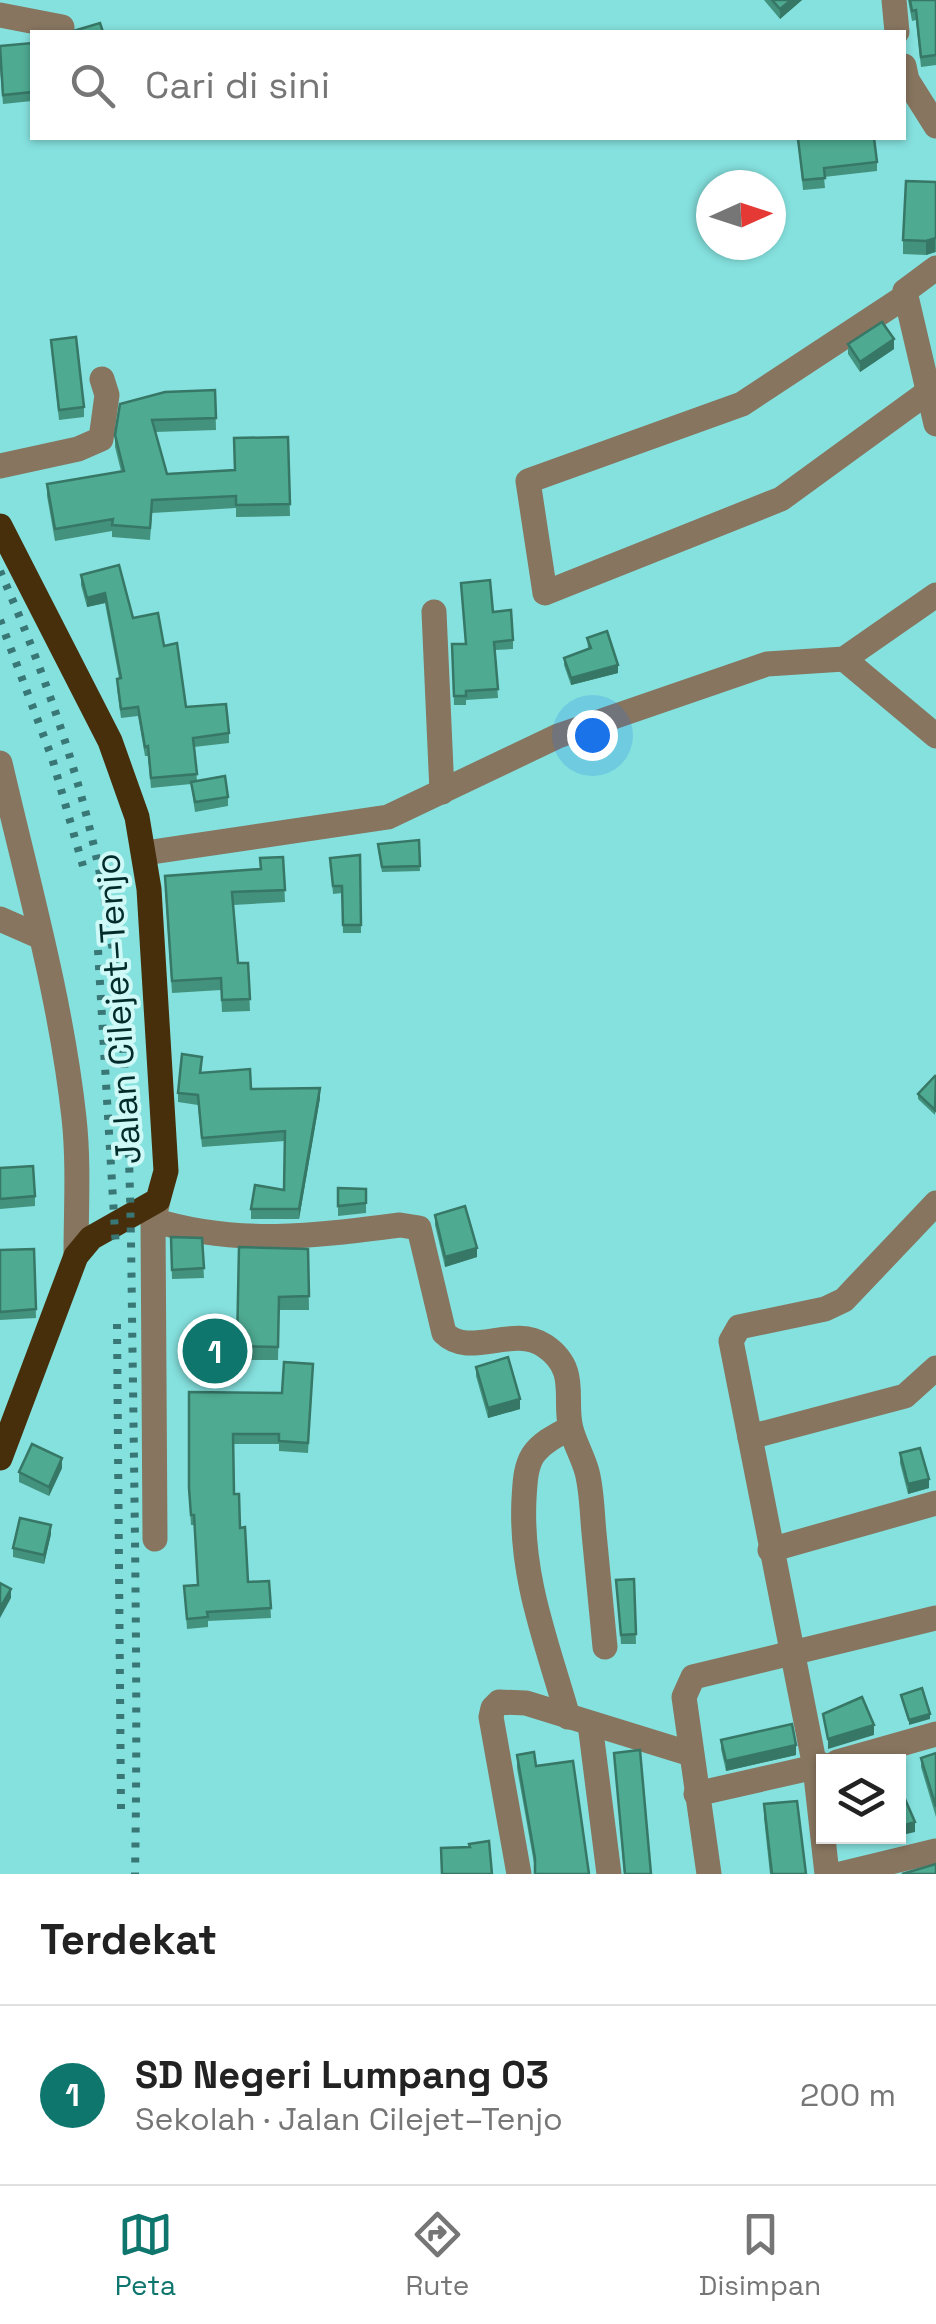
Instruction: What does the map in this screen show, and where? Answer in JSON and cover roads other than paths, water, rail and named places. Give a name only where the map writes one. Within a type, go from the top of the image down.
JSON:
[{"type":"main road","name":"Jalan Cilejet–Tenjo","points":[[0,526],[110,741],[146,853],[166,1171],[156,1210],[91,1238],[76,1256]]},
{"type":"main road","points":[[0,1456],[76,1256]]},
{"type":"street","points":[[894,0],[897,30]]},
{"type":"street","points":[[0,15],[62,27]]},
{"type":"street","points":[[906,75],[936,126]]},
{"type":"street","points":[[936,268],[904,291],[932,389],[936,424]]},
{"type":"street","points":[[906,296],[742,404],[528,481],[546,594],[781,499],[932,389]]},
{"type":"street","points":[[0,466],[78,449],[101,439],[107,394],[102,379]]},
{"type":"street","points":[[146,853],[388,817],[558,736],[767,664],[844,659],[936,595]]},
{"type":"street","points":[[434,612],[442,792]]},
{"type":"street","points":[[844,659],[936,736]]},
{"type":"street","points":[[0,763],[55,996],[74,1120],[76,1256]]},
{"type":"street","points":[[0,919],[42,937]]},
{"type":"street","points":[[822,1754],[790,1654],[731,1342],[733,1332],[739,1326],[825,1309],[844,1300],[936,1203]]},
{"type":"street","points":[[155,1540],[156,1210],[208,1234],[267,1239],[400,1225],[419,1228],[444,1333],[451,1341],[464,1344],[514,1336],[541,1343],[564,1366],[571,1394],[570,1428],[588,1475],[605,1647]]},
{"type":"street","points":[[750,1437],[905,1396],[936,1368]]},
{"type":"street","points":[[570,1428],[545,1442],[532,1456],[526,1474],[522,1540],[536,1612],[579,1720],[609,1874]]},
{"type":"street","points":[[770,1550],[936,1503]]},
{"type":"street","points":[[709,1874],[684,1697],[694,1678],[936,1618]]},
{"type":"street","points":[[519,1874],[491,1718],[492,1708],[499,1702],[526,1703],[691,1754]]},
{"type":"street","points":[[864,1754],[936,1734]]},
{"type":"street","points":[[696,1794],[816,1767]]},
{"type":"street","points":[[826,1844],[827,1874]]},
{"type":"street","points":[[841,1874],[936,1852]]},
{"type":"railway","points":[[0,571],[45,683],[82,800],[101,879],[119,1004],[128,1130],[131,1257],[135,1874]]},
{"type":"railway","points":[[0,620],[52,758],[83,866]]},
{"type":"railway","points":[[98,950],[116,1249]]},
{"type":"railway","points":[[117,1324],[121,1809]]},
{"type":"place","name":"SD Negeri Lumpang 03","points":[[215,1351]]}]
